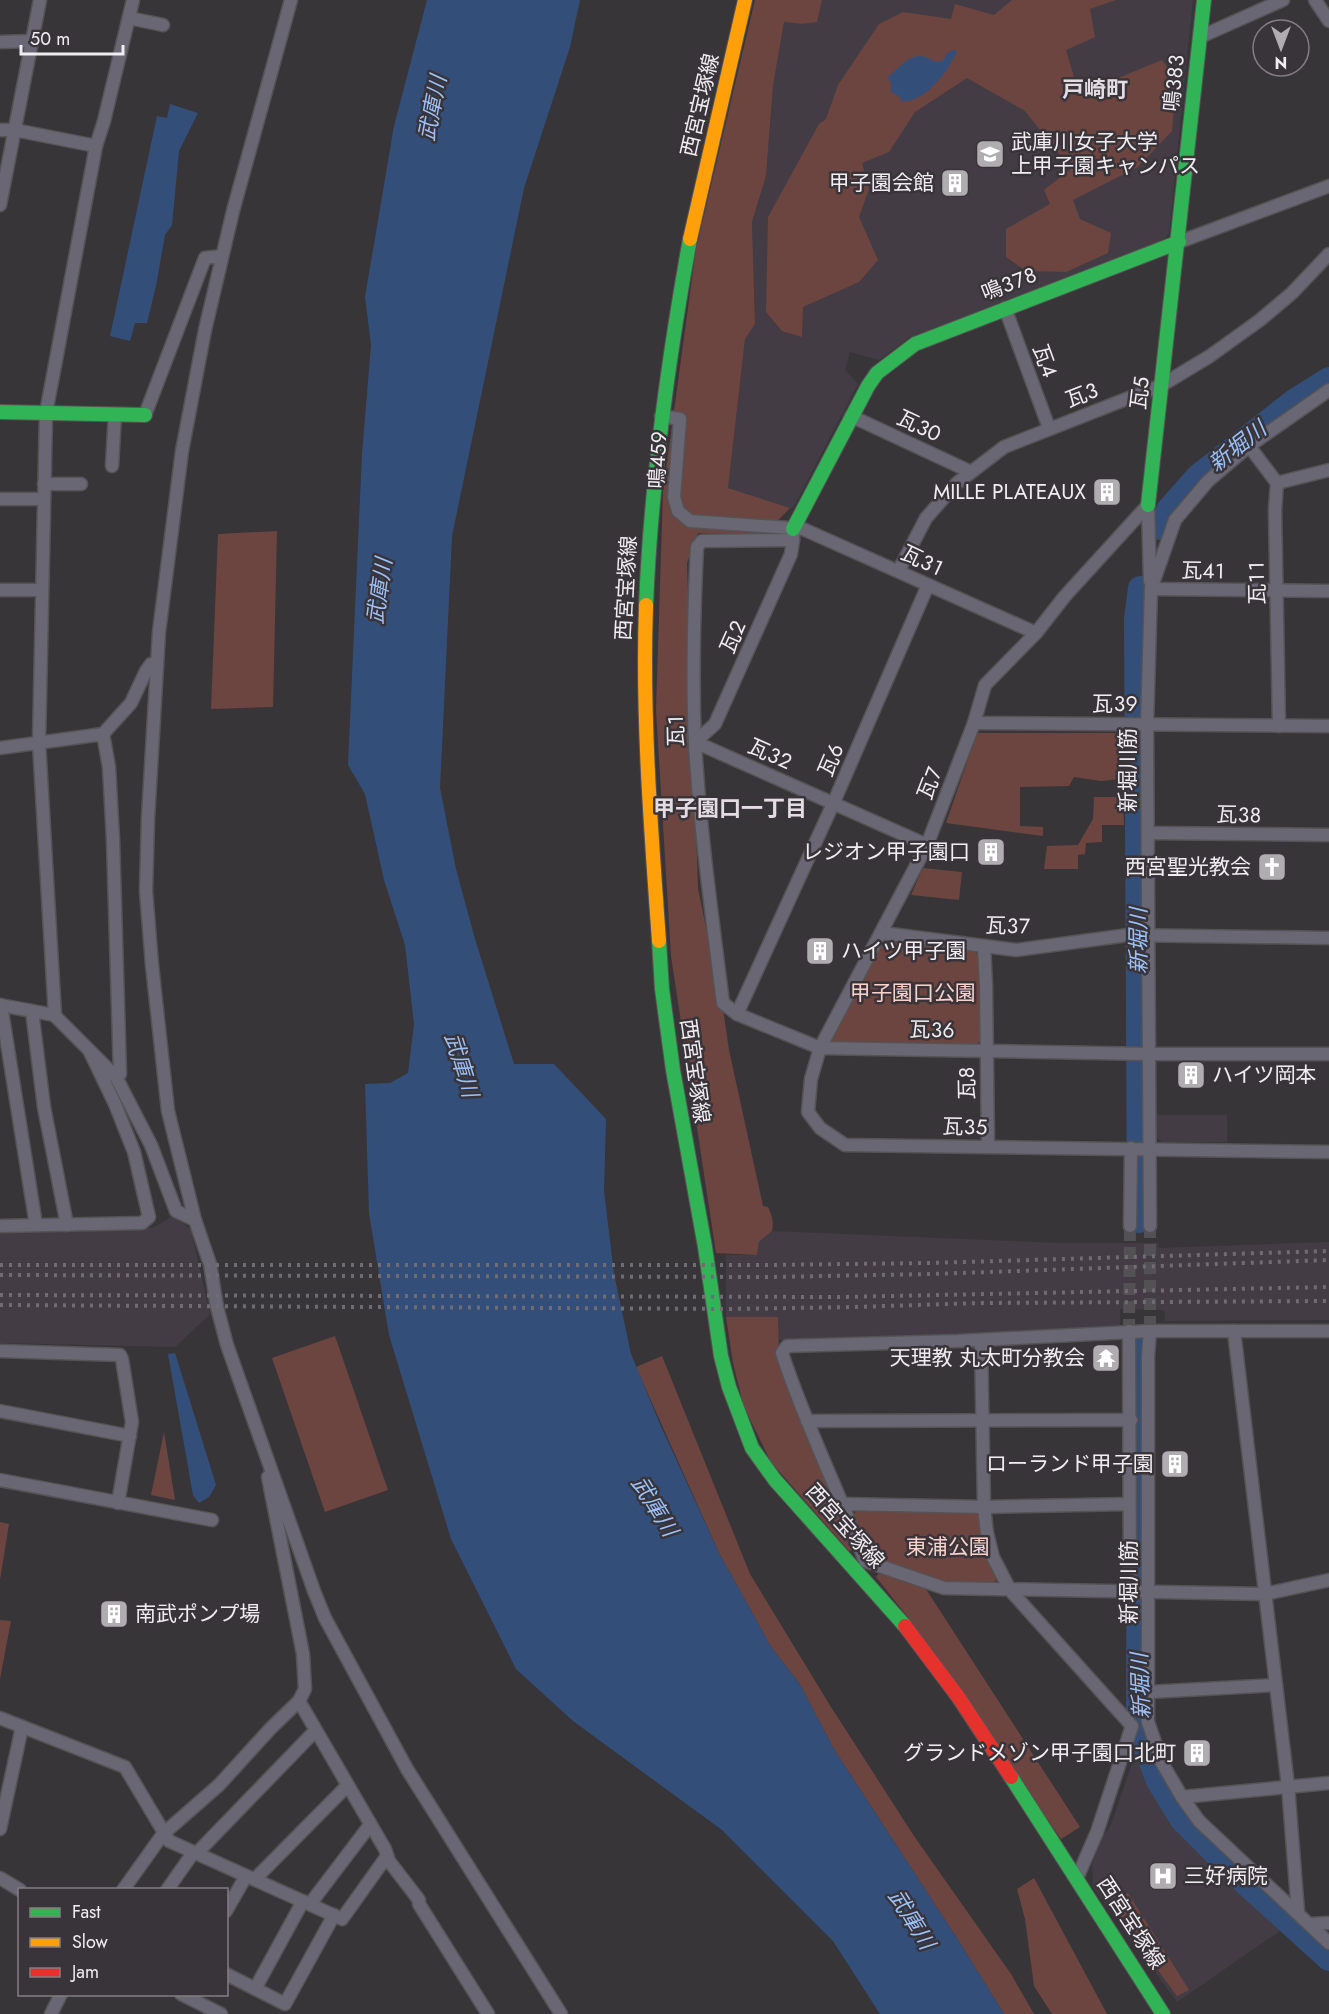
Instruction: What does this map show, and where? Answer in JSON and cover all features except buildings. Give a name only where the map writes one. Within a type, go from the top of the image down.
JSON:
[{"type":"main road","name":"西宮宝塚線","points":[[745,0],[690,240],[661,416],[652,493],[644,656],[646,762],[662,989],[673,1070],[705,1247],[716,1325],[729,1387],[753,1448],[775,1480],[861,1566],[959,1698],[1163,2014]]},
{"type":"main road","name":"鳴３８３","points":[[1179,242],[1204,0]]},
{"type":"main road","name":"鳴３７８","points":[[793,534],[851,416],[877,373],[915,344],[1179,242]]},
{"type":"main road","name":"瓦５","points":[[1148,505],[1179,242]]},
{"type":"main road","points":[[0,412],[145,415]]},
{"type":"street","points":[[0,205],[40,0]]},
{"type":"street","points":[[55,1016],[39,744],[46,413],[96,146],[134,0]]},
{"type":"street","points":[[291,0],[222,256],[205,330],[182,451],[159,632],[146,891],[168,1111],[195,1220],[210,1264],[217,1307],[227,1345],[300,1556],[326,1618],[407,1769],[561,2014]]},
{"type":"street","points":[[1200,37],[1283,0]]},
{"type":"street","points":[[1315,0],[1329,21]]},
{"type":"street","points":[[129,18],[162,25]]},
{"type":"street","points":[[0,42],[32,41]]},
{"type":"street","points":[[0,130],[15,130],[96,146]]},
{"type":"street","name":"鳴３７８","points":[[1179,242],[1329,186]]},
{"type":"street","name":"瓦３","points":[[899,570],[926,518],[957,483],[1004,447],[1162,385],[1210,356],[1258,322],[1292,293],[1329,254]]},
{"type":"street","points":[[145,415],[205,258],[222,256]]},
{"type":"street","name":"瓦４","points":[[1005,308],[1049,428]]},
{"type":"street","name":"新堀川筋","points":[[1150,1226],[1139,1148],[1141,936],[1148,833],[1140,724],[1151,589],[1175,520],[1208,481],[1249,446],[1329,390]]},
{"type":"street","points":[[112,466],[115,414]]},
{"type":"street","name":"鳴４５９","points":[[661,416],[680,419],[674,497],[678,511],[690,521],[793,534]]},
{"type":"street","name":"瓦３０","points":[[851,416],[971,472]]},
{"type":"street","points":[[1249,446],[1277,483],[1329,470]]},
{"type":"street","name":"瓦１１","points":[[1277,483],[1275,510],[1280,726]]},
{"type":"street","points":[[44,484],[81,484]]},
{"type":"street","points":[[0,499],[44,499]]},
{"type":"street","name":"瓦５","points":[[1148,505],[1151,589]]},
{"type":"street","name":"瓦７","points":[[808,1112],[811,1079],[820,1048],[927,846],[974,723],[985,685],[1036,633],[1065,596],[1148,505]]},
{"type":"street","name":"瓦３１","points":[[793,534],[803,529],[1036,633]]},
{"type":"street","name":"瓦２","points":[[695,742],[715,724],[791,554],[793,534]]},
{"type":"street","name":"瓦１","points":[[737,1014],[723,1003],[708,886],[695,742],[694,593],[697,547],[702,541],[793,534]]},
{"type":"street","name":"瓦６","points":[[737,1014],[833,804],[928,585]]},
{"type":"street","name":"瓦４１","points":[[1151,589],[1329,591]]},
{"type":"street","points":[[0,590],[41,590]]},
{"type":"street","points":[[0,748],[103,734],[131,703],[151,664],[157,665]]},
{"type":"street","name":"瓦３９","points":[[974,723],[1329,726]]},
{"type":"street","points":[[103,734],[109,767],[113,851],[120,1074],[116,1077]]},
{"type":"street","name":"瓦３２","points":[[695,742],[927,846]]},
{"type":"street","name":"瓦３８","points":[[1148,833],[1329,836]]},
{"type":"street","name":"瓦３７","points":[[882,933],[1016,950],[1141,936],[1329,938]]},
{"type":"street","name":"瓦８","points":[[984,946],[988,1147]]},
{"type":"street","points":[[36,1226],[1,1005],[55,1016],[116,1077],[151,1145],[176,1211],[195,1220]]},
{"type":"street","points":[[32,1011],[44,1107],[67,1225]]},
{"type":"street","name":"瓦３６","points":[[737,1014],[820,1048],[1141,1054],[1329,1054]]},
{"type":"street","points":[[0,1226],[142,1223],[149,1217],[134,1152],[115,1104],[89,1050]]},
{"type":"street","name":"瓦３５","points":[[808,1112],[820,1128],[845,1145],[1329,1152]]},
{"type":"street","points":[[1130,1226],[1139,1148]]},
{"type":"street","points":[[1129,1331],[1131,1420],[1129,1504],[1139,1592]]},
{"type":"street","points":[[1329,1331],[1129,1331],[981,1340],[788,1346],[782,1353],[795,1392],[844,1504],[861,1566],[944,1588],[1010,1590],[1265,1594],[1329,1580]]},
{"type":"street","name":"新堀川筋","points":[[1150,1331],[1139,1592],[1149,1692],[1148,1722],[1162,1763],[1199,1821],[1299,1912],[1329,1943]]},
{"type":"street","points":[[1234,1331],[1288,1786],[1299,1912]]},
{"type":"street","points":[[981,1340],[984,1507],[993,1557],[1010,1590],[1132,1726]]},
{"type":"street","points":[[0,1351],[120,1356],[132,1422],[118,1503]]},
{"type":"street","points":[[0,1411],[130,1436]]},
{"type":"street","points":[[807,1421],[1131,1420]]},
{"type":"street","points":[[124,1888],[164,1834],[219,1785],[299,1701],[305,1689],[303,1653],[263,1446]]},
{"type":"street","points":[[0,1480],[212,1520]]},
{"type":"street","points":[[844,1504],[984,1507],[1129,1504]]},
{"type":"street","points":[[1149,1692],[1276,1685]]},
{"type":"street","points":[[299,1701],[389,1861],[419,1900],[419,1904],[488,2014]]},
{"type":"street","points":[[0,1718],[125,1767],[169,1841],[342,1918],[387,1856]]},
{"type":"street","points":[[1132,1726],[1148,1722]]},
{"type":"street","points":[[1077,1878],[1097,1832],[1132,1726]]},
{"type":"street","points":[[0,1829],[22,1727]]},
{"type":"street","points":[[168,1888],[194,1853],[315,1731]]},
{"type":"street","points":[[1182,1797],[1329,1783]]},
{"type":"street","points":[[228,1908],[250,1877],[347,1786]]},
{"type":"street","points":[[255,1989],[307,1903],[370,1825]]},
{"type":"street","points":[[0,1878],[18,1889]]},
{"type":"street","points":[[228,1975],[285,2004],[334,1915]]},
{"type":"street","points":[[1310,1924],[1329,1923]]},
{"type":"street","points":[[51,2014],[60,1996]]},
{"type":"street","points":[[183,1996],[214,2013]]},
{"type":"shaded area","name":"武庫川女子大学 上甲子園キャンパス","points":[[822,0],[1193,0],[1169,233],[1163,242],[909,338],[879,360],[850,352],[845,370],[858,384],[793,508],[790,508],[728,488],[745,338],[755,324],[752,222],[766,176],[773,86],[784,22],[802,24],[817,21]]},
{"type":"shaded area","points":[[1157,1115],[1227,1115],[1227,1142],[1162,1142],[1157,1138]]},
{"type":"shaded area","points":[[174,1215],[191,1230],[210,1314],[175,1347],[0,1343],[0,1230],[153,1228]]},
{"type":"shaded area","points":[[772,1231],[1058,1243],[1158,1243],[1159,1248],[1329,1242],[1329,1320],[1165,1321],[1164,1310],[1120,1309],[1120,1325],[946,1337],[778,1340],[778,1317],[726,1317],[726,1255],[757,1255],[759,1242]]},
{"type":"shaded area","name":"三好病院","points":[[1138,1746],[1151,1781],[1178,1822],[1287,1926],[1177,2002],[1093,1887],[1092,1864],[1101,1840],[1111,1825]]},
{"type":"green space","points":[[755,0],[822,0],[817,22],[802,24],[784,22],[773,86],[766,176],[752,222],[755,324],[745,339],[728,488],[790,508],[764,535],[698,533],[687,563],[698,888],[729,1050],[763,1206],[768,1207],[773,1224],[772,1231],[759,1242],[757,1255],[716,1253],[671,956],[656,710],[663,492],[696,249]]},
{"type":"green space","points":[[1012,0],[1116,0],[1090,9],[1095,37],[1066,50],[1079,94],[1162,60],[1176,80],[1172,131],[1138,167],[1073,200],[1080,219],[1111,233],[1108,253],[1066,272],[1026,271],[1006,257],[1006,229],[1050,204],[1044,190],[1071,169],[1025,111],[967,78],[915,112],[889,152],[862,163],[869,189],[859,217],[878,260],[859,282],[803,307],[802,337],[782,331],[766,312],[768,217],[819,124],[826,119],[838,85],[879,24],[903,12],[951,19],[955,4],[994,15]]},
{"type":"green space","points":[[277,531],[273,707],[211,709],[218,534]]},
{"type":"green space","points":[[977,733],[1121,733],[1121,779],[1101,781],[1074,777],[1069,786],[1020,787],[1020,826],[1043,827],[1043,836],[946,823]]},
{"type":"green space","points":[[1094,797],[1123,797],[1124,825],[1102,825],[1102,842],[1086,843],[1085,854],[1078,855],[1078,869],[1044,869],[1047,846],[1078,845],[1093,819]]},
{"type":"green space","points":[[923,868],[962,872],[959,900],[911,895]]},
{"type":"green space","name":"甲子園口公園","points":[[885,935],[974,951],[980,957],[982,1039],[976,1045],[834,1043],[831,1039]]},
{"type":"green space","points":[[726,1317],[778,1317],[779,1356],[855,1550],[849,1551],[771,1462],[744,1407],[733,1363]]},
{"type":"green space","points":[[335,1336],[388,1490],[325,1512],[272,1358]]},
{"type":"green space","points":[[662,1356],[750,1574],[831,1707],[914,1836],[1011,1974],[1034,2014],[1004,2014],[835,1751],[799,1683],[771,1647],[719,1553],[636,1367]]},
{"type":"green space","points":[[164,1432],[175,1500],[151,1495]]},
{"type":"green space","name":"東浦公園","points":[[856,1511],[977,1512],[981,1515],[998,1579],[992,1583],[946,1584],[881,1561],[865,1545],[853,1517]]},
{"type":"green space","points":[[0,1522],[9,1524],[0,1580]]},
{"type":"green space","points":[[881,1570],[924,1586],[1080,1827],[1061,1839],[910,1620],[876,1577]]},
{"type":"green space","points":[[0,1620],[11,1621],[0,1679]]},
{"type":"green space","points":[[1034,1878],[1107,2014],[1052,2014],[1034,1986],[1025,1919],[1017,1889]]},
{"type":"green space","points":[[1128,1893],[1189,1990],[1177,1996],[1110,1905]]},
{"type":"water","name":"武庫川","points":[[427,0],[580,0],[570,47],[524,188],[452,536],[440,788],[456,869],[475,939],[514,1064],[554,1064],[606,1119],[604,1191],[614,1274],[631,1354],[719,1553],[771,1647],[799,1683],[835,1751],[1004,2014],[880,2014],[833,1941],[722,1830],[573,1721],[516,1669],[451,1539],[389,1335],[369,1213],[365,1084],[390,1083],[408,1073],[414,1024],[405,945],[384,880],[365,794],[348,765],[362,454],[371,345],[365,297],[394,126]]},
{"type":"water","points":[[953,50],[957,51],[949,67],[927,92],[910,101],[901,101],[899,96],[891,92],[888,77],[907,60],[921,56],[940,61],[944,60],[946,54]]},
{"type":"water","points":[[170,104],[198,113],[179,151],[172,225],[165,235],[147,323],[135,323],[130,341],[110,336],[157,116],[167,118]]},
{"type":"water","points":[[175,1353],[216,1485],[209,1497],[199,1503],[193,1495],[168,1354]]},
{"type":"waterway","name":"新堀川","points":[[1161,528],[1168,510],[1198,476],[1294,401],[1329,379]]},
{"type":"waterway","name":"新堀川","points":[[1139,1221],[1136,619],[1140,588]]},
{"type":"waterway","name":"新堀川","points":[[1139,1340],[1138,1718],[1144,1743],[1158,1781],[1182,1820],[1244,1882],[1329,1959]]},
{"type":"tunnel","points":[[1129,1331],[1130,1226]]},
{"type":"tunnel","points":[[1150,1226],[1150,1331]]},
{"type":"railway","points":[[0,1265],[769,1265],[931,1263],[1329,1251]]},
{"type":"railway","points":[[0,1275],[769,1277],[932,1274],[1329,1260]]},
{"type":"railway","points":[[0,1295],[840,1297],[1329,1287]]},
{"type":"railway","points":[[0,1305],[729,1309],[979,1303],[1329,1301]]},
{"type":"traffic: fast","points":[[1148,505],[1204,0]]},
{"type":"traffic: fast","points":[[646,605],[648,559],[662,421],[690,239]]},
{"type":"traffic: fast","points":[[793,529],[868,386],[877,373],[915,344],[1179,242]]},
{"type":"traffic: fast","points":[[0,412],[145,415]]},
{"type":"traffic: fast","points":[[659,941],[662,989],[673,1070],[705,1247],[721,1356],[729,1387],[752,1448],[775,1480],[905,1626]]},
{"type":"traffic: fast","points":[[1011,1777],[1163,2014]]},
{"type":"traffic: slow","points":[[690,239],[745,0]]},
{"type":"traffic: slow","points":[[646,605],[646,731],[659,941]]},
{"type":"traffic: jam","points":[[905,1626],[959,1698],[1011,1777]]},
{"type":"place","name":"武庫川女子大学 上甲子園キャンパス","points":[[990,154]]},
{"type":"place","name":"甲子園会館","points":[[955,183]]},
{"type":"place","name":"MILLE PLATEAUX","points":[[1107,492]]},
{"type":"place","name":"レジオン甲子園口","points":[[991,852]]},
{"type":"place","name":"西宮聖光教会","points":[[1272,867]]},
{"type":"place","name":"ハイツ甲子園","points":[[820,951]]},
{"type":"place","name":"ハイツ岡本","points":[[1191,1075]]},
{"type":"place","name":"天理教 丸太町分教会","points":[[1106,1358]]},
{"type":"place","name":"ローランド甲子園","points":[[1175,1464]]},
{"type":"place","name":"南武ポンプ場","points":[[114,1614]]},
{"type":"place","name":"グランドメゾン甲子園口北町","points":[[1197,1753]]},
{"type":"place","name":"三好病院","points":[[1163,1876]]},
{"type":"district","name":"戸崎町","points":[[1095,89]]},
{"type":"district","name":"甲子園口一丁目","points":[[730,808]]}]
